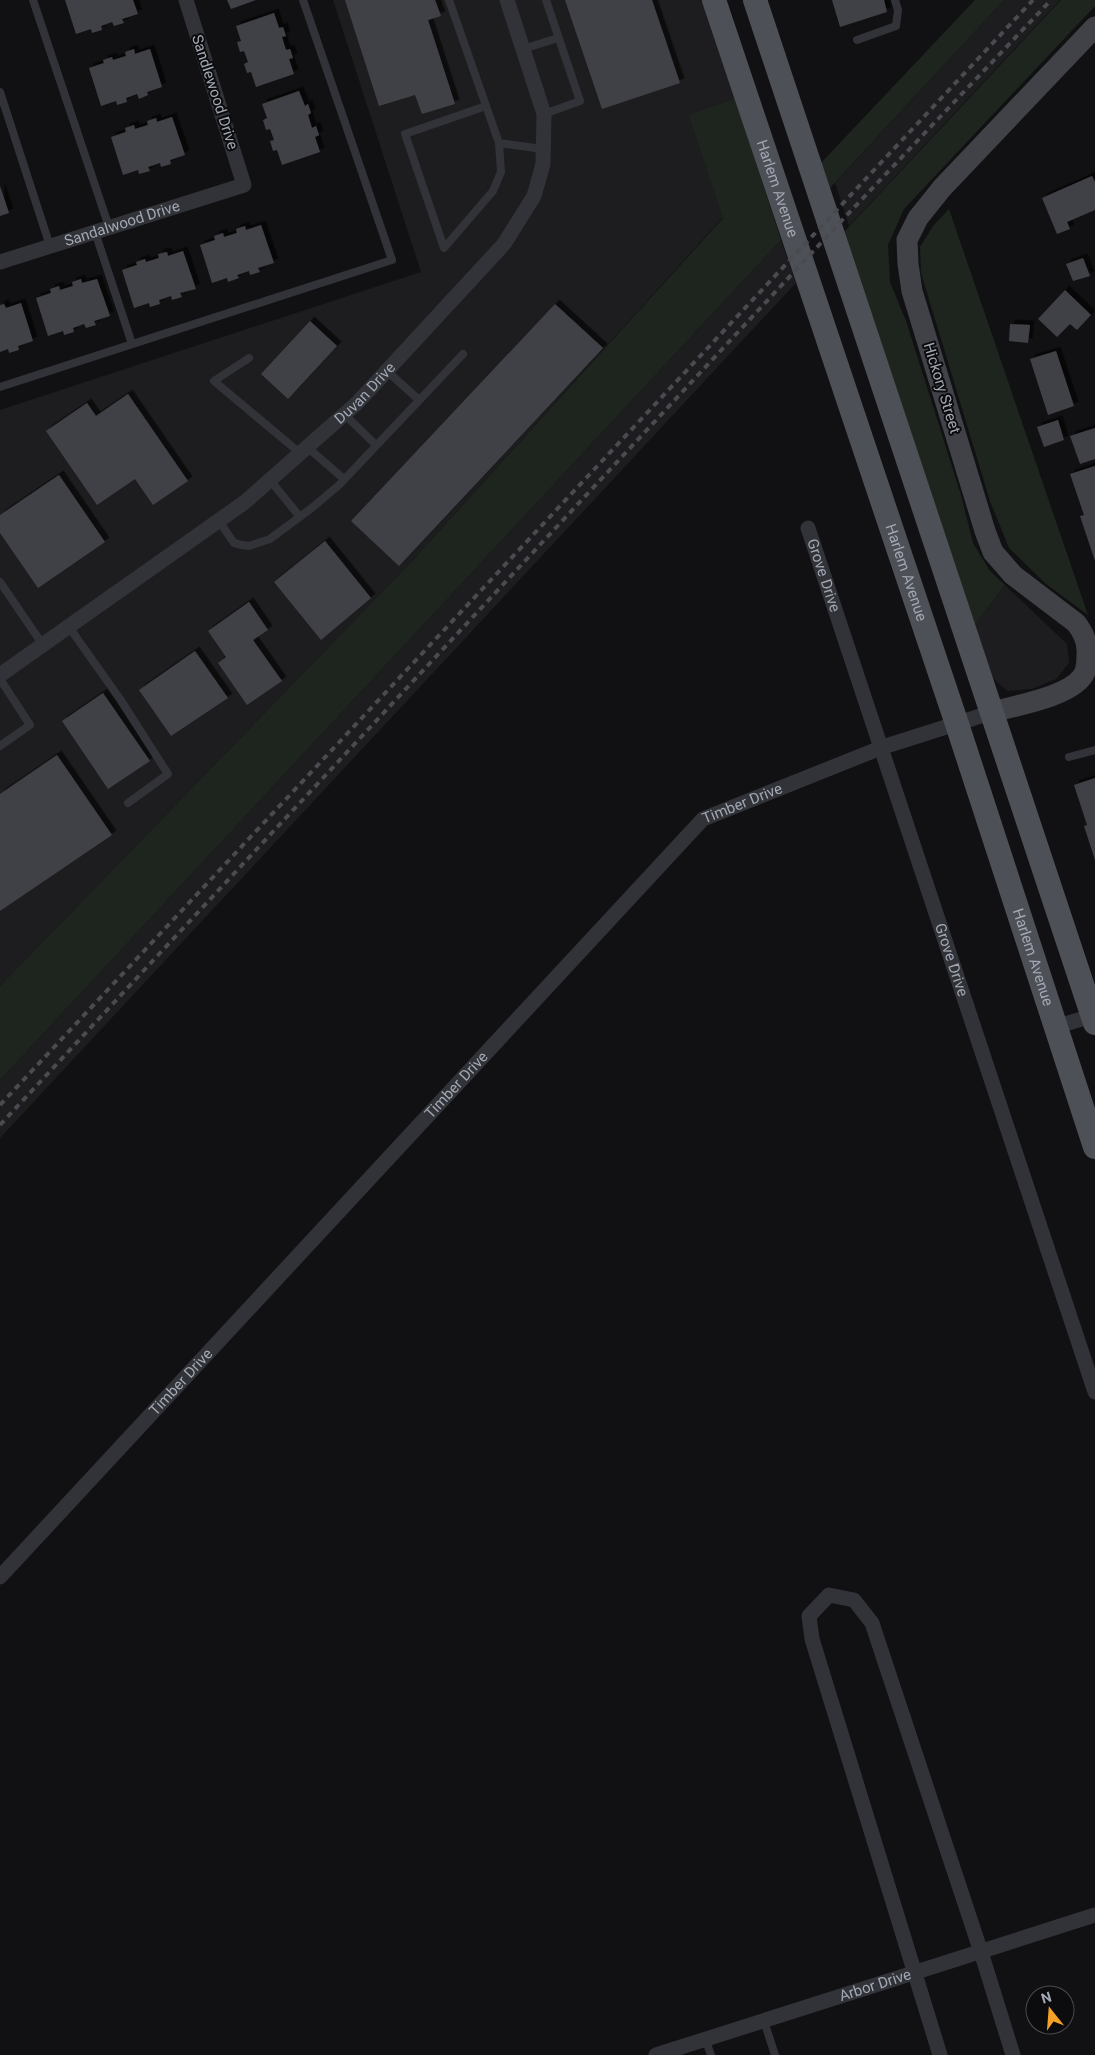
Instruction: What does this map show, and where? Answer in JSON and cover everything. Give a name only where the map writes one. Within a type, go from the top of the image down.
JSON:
[{"type":"main road","name":"Harlem Avenue","points":[[714,0],[957,724],[1095,1147]]},
{"type":"main road","points":[[755,0],[1094,1018]]},
{"type":"street","name":"Sandlewood Drive","points":[[186,0],[244,185]]},
{"type":"street","name":"Duvan Drive","points":[[0,675],[245,502],[344,414],[387,371],[504,244],[534,196],[543,164],[544,149],[544,114],[507,0]]},
{"type":"street","name":"Hickory Street","points":[[993,712],[1058,693],[1074,685],[1083,677],[1087,666],[1088,650],[1084,632],[1076,623],[1013,574],[993,552],[912,291],[907,240],[918,218],[942,188],[1095,26]]},
{"type":"street","name":"Sandalwood Drive","points":[[0,262],[244,185]]},
{"type":"street","name":"Grove Drive","points":[[808,528],[883,748],[1095,1392]]},
{"type":"street","name":"Timber Drive","points":[[0,1577],[703,819],[883,748],[993,712]]},
{"type":"street","points":[[1055,1027],[1094,1018]]},
{"type":"street","points":[[940,2055],[812,1639],[809,1616],[829,1595],[854,1600],[872,1623],[981,1952],[1013,2055]]},
{"type":"street","name":"Arbor Drive","points":[[656,2055],[1095,1915]]},
{"type":"lane","points":[[33,0],[102,229],[132,344]]},
{"type":"lane","points":[[0,387],[392,260],[303,0]]},
{"type":"lane","points":[[449,0],[499,143],[501,172],[493,191],[444,248],[405,134],[486,106]]},
{"type":"lane","points":[[544,114],[580,101],[546,0]]},
{"type":"lane","points":[[857,40],[896,26],[898,10],[895,0]]},
{"type":"lane","points":[[523,49],[558,38]]},
{"type":"lane","points":[[0,92],[50,246]]},
{"type":"lane","points":[[499,143],[544,149]]},
{"type":"lane","points":[[219,521],[234,543],[249,546],[270,539],[300,517],[344,479],[463,354]]},
{"type":"lane","points":[[249,358],[214,381],[344,479]]},
{"type":"lane","points":[[387,371],[419,400]]},
{"type":"lane","points":[[344,414],[376,445]]},
{"type":"lane","points":[[270,480],[300,517]]},
{"type":"lane","points":[[0,582],[44,645]]},
{"type":"lane","points":[[68,627],[120,699],[168,774],[128,803]]},
{"type":"lane","points":[[0,679],[30,725],[0,746]]},
{"type":"lane","points":[[1069,757],[1095,750]]},
{"type":"lane","points":[[764,2021],[775,2055]]},
{"type":"lane","points":[[706,2038],[711,2055]]},
{"type":"shaded area","points":[[333,0],[702,0],[735,98],[690,115],[723,217],[413,560],[0,986],[0,410],[421,272]]},
{"type":"shaded area","points":[[975,0],[1004,0],[830,188],[820,164]]},
{"type":"shaded area","points":[[1004,0],[1060,0],[849,226],[835,183]]},
{"type":"shaded area","points":[[1061,0],[1095,0],[1095,6],[904,209],[888,245],[890,282],[906,321],[961,495],[973,543],[990,571],[1005,585],[974,625],[843,233]]},
{"type":"shaded area","points":[[735,98],[781,240],[0,1080],[0,986],[413,560],[723,218],[689,115]]},
{"type":"shaded area","points":[[949,209],[1088,615],[1046,584],[1009,548],[990,501],[921,273],[920,247],[933,226]]},
{"type":"shaded area","points":[[781,240],[796,283],[0,1138],[0,1080]]},
{"type":"shaded area","points":[[1005,585],[1067,644],[1069,663],[1056,679],[1032,689],[1008,691],[993,678],[974,625]]},
{"type":"building","points":[[65,0],[133,0],[138,14],[122,19],[124,23],[114,26],[112,22],[101,26],[102,30],[92,33],[91,29],[76,34]]},
{"type":"building","points":[[227,0],[256,0],[231,9]]},
{"type":"building","points":[[345,0],[435,0],[441,16],[428,20],[455,104],[422,114],[415,95],[379,106]]},
{"type":"building","points":[[565,0],[652,0],[680,83],[602,109]]},
{"type":"building","points":[[832,0],[884,0],[887,12],[840,27]]},
{"type":"building","points":[[274,13],[279,28],[283,27],[286,36],[282,37],[286,50],[290,49],[293,58],[289,59],[294,74],[256,87],[251,72],[247,73],[244,64],[248,62],[244,51],[240,52],[237,42],[241,41],[236,26]]},
{"type":"building","points":[[134,49],[135,54],[150,49],[162,87],[147,92],[148,95],[139,99],[137,94],[126,98],[127,102],[117,105],[116,101],[101,106],[89,68],[104,63],[103,60],[112,57],[113,60],[126,56],[125,52]]},
{"type":"building","points":[[299,91],[305,106],[308,104],[311,113],[308,115],[312,128],[316,126],[319,135],[315,137],[320,152],[282,165],[277,150],[273,151],[270,141],[274,140],[270,129],[266,130],[263,120],[267,118],[262,104]]},
{"type":"building","points":[[172,117],[185,155],[170,160],[171,164],[161,167],[160,163],[148,167],[150,171],[139,174],[138,170],[123,175],[111,137],[126,132],[125,128],[134,125],[135,129],[148,125],[147,121],[156,118],[157,122]]},
{"type":"building","points":[[1092,176],[1095,182],[1095,210],[1067,222],[1070,229],[1057,234],[1042,198]]},
{"type":"building","points":[[0,186],[9,213],[0,216]]},
{"type":"building","points":[[261,225],[274,263],[258,268],[260,272],[250,275],[249,271],[237,275],[239,278],[228,282],[227,278],[212,283],[200,245],[215,240],[214,236],[223,233],[224,237],[237,233],[236,229],[245,226],[246,230]]},
{"type":"building","points":[[183,251],[196,289],[180,293],[182,297],[172,300],[171,296],[159,300],[160,304],[150,307],[149,303],[134,308],[122,270],[137,265],[136,262],[145,259],[146,262],[159,258],[158,254],[167,252],[168,256]]},
{"type":"building","points":[[1083,258],[1090,276],[1073,281],[1066,264]]},
{"type":"building","points":[[81,279],[82,283],[97,279],[110,316],[94,321],[96,325],[86,328],[84,324],[73,328],[74,332],[64,335],[63,331],[48,336],[36,298],[51,293],[50,289],[59,286],[60,290],[73,286],[72,282]]},
{"type":"building","points":[[1065,290],[1091,315],[1077,330],[1070,324],[1057,337],[1038,319]]},
{"type":"building","points":[[21,303],[33,341],[18,346],[19,350],[9,353],[8,349],[0,352],[0,305],[4,304],[6,308]]},
{"type":"building","points":[[555,304],[603,348],[399,566],[351,521]]},
{"type":"building","points":[[310,321],[337,346],[288,399],[261,374]]},
{"type":"building","points":[[1010,324],[1030,325],[1028,343],[1009,341]]},
{"type":"building","points":[[1056,351],[1074,406],[1048,415],[1030,359]]},
{"type":"building","points":[[128,394],[188,481],[153,505],[135,479],[97,505],[46,431],[87,403],[96,416]]},
{"type":"building","points":[[1058,420],[1064,440],[1044,447],[1037,427]]},
{"type":"building","points":[[1095,428],[1095,459],[1080,464],[1070,436]]},
{"type":"building","points":[[1095,466],[1095,561],[1080,516],[1084,515],[1070,474]]},
{"type":"building","points":[[59,475],[105,542],[38,588],[0,533],[0,515]]},
{"type":"building","points":[[325,541],[371,598],[321,640],[274,582]]},
{"type":"building","points":[[249,602],[268,630],[253,640],[282,681],[247,705],[218,663],[226,657],[208,631]]},
{"type":"building","points":[[195,651],[228,698],[171,736],[139,690]]},
{"type":"building","points":[[103,693],[150,761],[108,789],[62,721]]},
{"type":"building","points":[[57,755],[112,835],[0,911],[0,794]]},
{"type":"building","points":[[1095,778],[1095,860],[1084,826],[1087,825],[1074,785]]},
{"type":"railway","points":[[0,1105],[1033,0]]},
{"type":"railway","points":[[0,1125],[846,216],[1051,0]]}]
